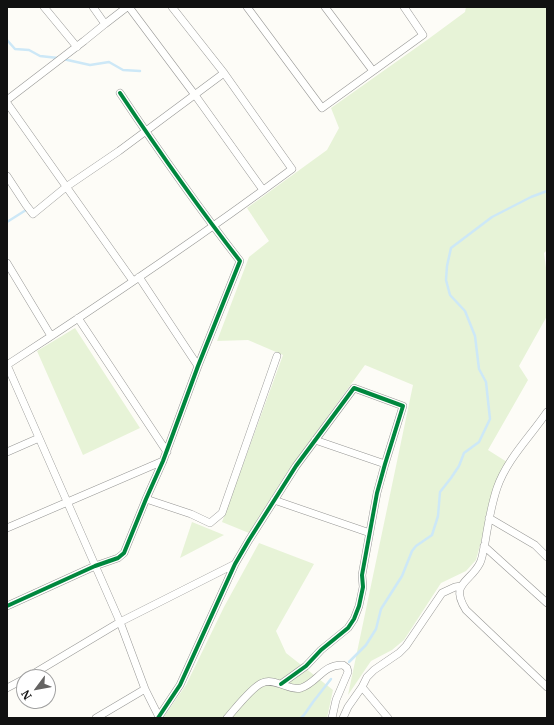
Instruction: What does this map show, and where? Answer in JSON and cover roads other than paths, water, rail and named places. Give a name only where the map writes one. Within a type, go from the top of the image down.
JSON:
[{"type":"street","points":[[44,7],[77,47]]},
{"type":"street","points":[[93,7],[105,24]]},
{"type":"street","points":[[7,100],[128,7],[195,94],[263,190]]},
{"type":"street","points":[[158,717],[145,689],[120,622],[7,365],[136,279],[292,169],[224,73],[172,7]]},
{"type":"street","points":[[247,7],[322,108],[423,35],[404,7]]},
{"type":"street","points":[[325,7],[373,71]]},
{"type":"street","points":[[7,176],[33,214],[66,188],[119,151],[224,73]]},
{"type":"street","points":[[7,606],[95,566],[118,558],[124,553],[163,461],[198,366],[240,261],[145,131],[120,93]]},
{"type":"street","points":[[7,103],[66,188],[136,279],[198,366]]},
{"type":"street","points":[[7,263],[51,336]]},
{"type":"street","points":[[78,318],[166,452]]},
{"type":"street","points":[[146,499],[191,514],[210,523],[222,513],[277,356]]},
{"type":"street","points":[[158,717],[180,685],[235,564],[296,466],[354,388],[403,406],[377,493],[362,575],[359,606],[354,619],[348,628],[321,650],[306,666],[281,684]]},
{"type":"street","points":[[547,412],[509,462],[502,476],[489,518],[480,563],[461,586],[459,595],[466,610],[547,687]]},
{"type":"street","points":[[7,452],[39,438]]},
{"type":"street","points":[[315,440],[385,464]]},
{"type":"street","points":[[7,528],[163,461]]},
{"type":"street","points":[[274,500],[370,533]]},
{"type":"street","points":[[489,518],[535,546],[547,556]]},
{"type":"street","points":[[484,546],[547,603]]},
{"type":"street","points":[[41,669],[120,622],[235,564]]},
{"type":"street","points":[[343,718],[348,707],[367,677],[406,646],[442,593],[455,586],[461,586]]},
{"type":"street","points":[[227,718],[258,685],[263,682],[275,682],[292,688],[301,688],[328,668],[334,665],[343,664],[347,668],[348,672],[336,700],[332,718]]},
{"type":"street","points":[[362,686],[388,718]]},
{"type":"street","points":[[96,718],[145,689]]},
{"type":"waterway","points":[[7,40],[15,49],[29,50],[40,56],[58,58]]},
{"type":"waterway","points":[[63,59],[90,65],[109,62],[123,70],[140,71]]},
{"type":"waterway","points":[[349,662],[366,645],[376,629],[381,609],[402,576],[412,551],[416,546],[432,535],[438,516],[440,492],[459,466],[464,453],[479,442],[490,419],[486,382],[479,369],[475,336],[465,311],[450,295],[446,280],[451,248],[492,217],[531,197],[547,191]]},
{"type":"waterway","points":[[7,222],[26,210]]},
{"type":"waterway","points":[[301,718],[331,679]]}]
